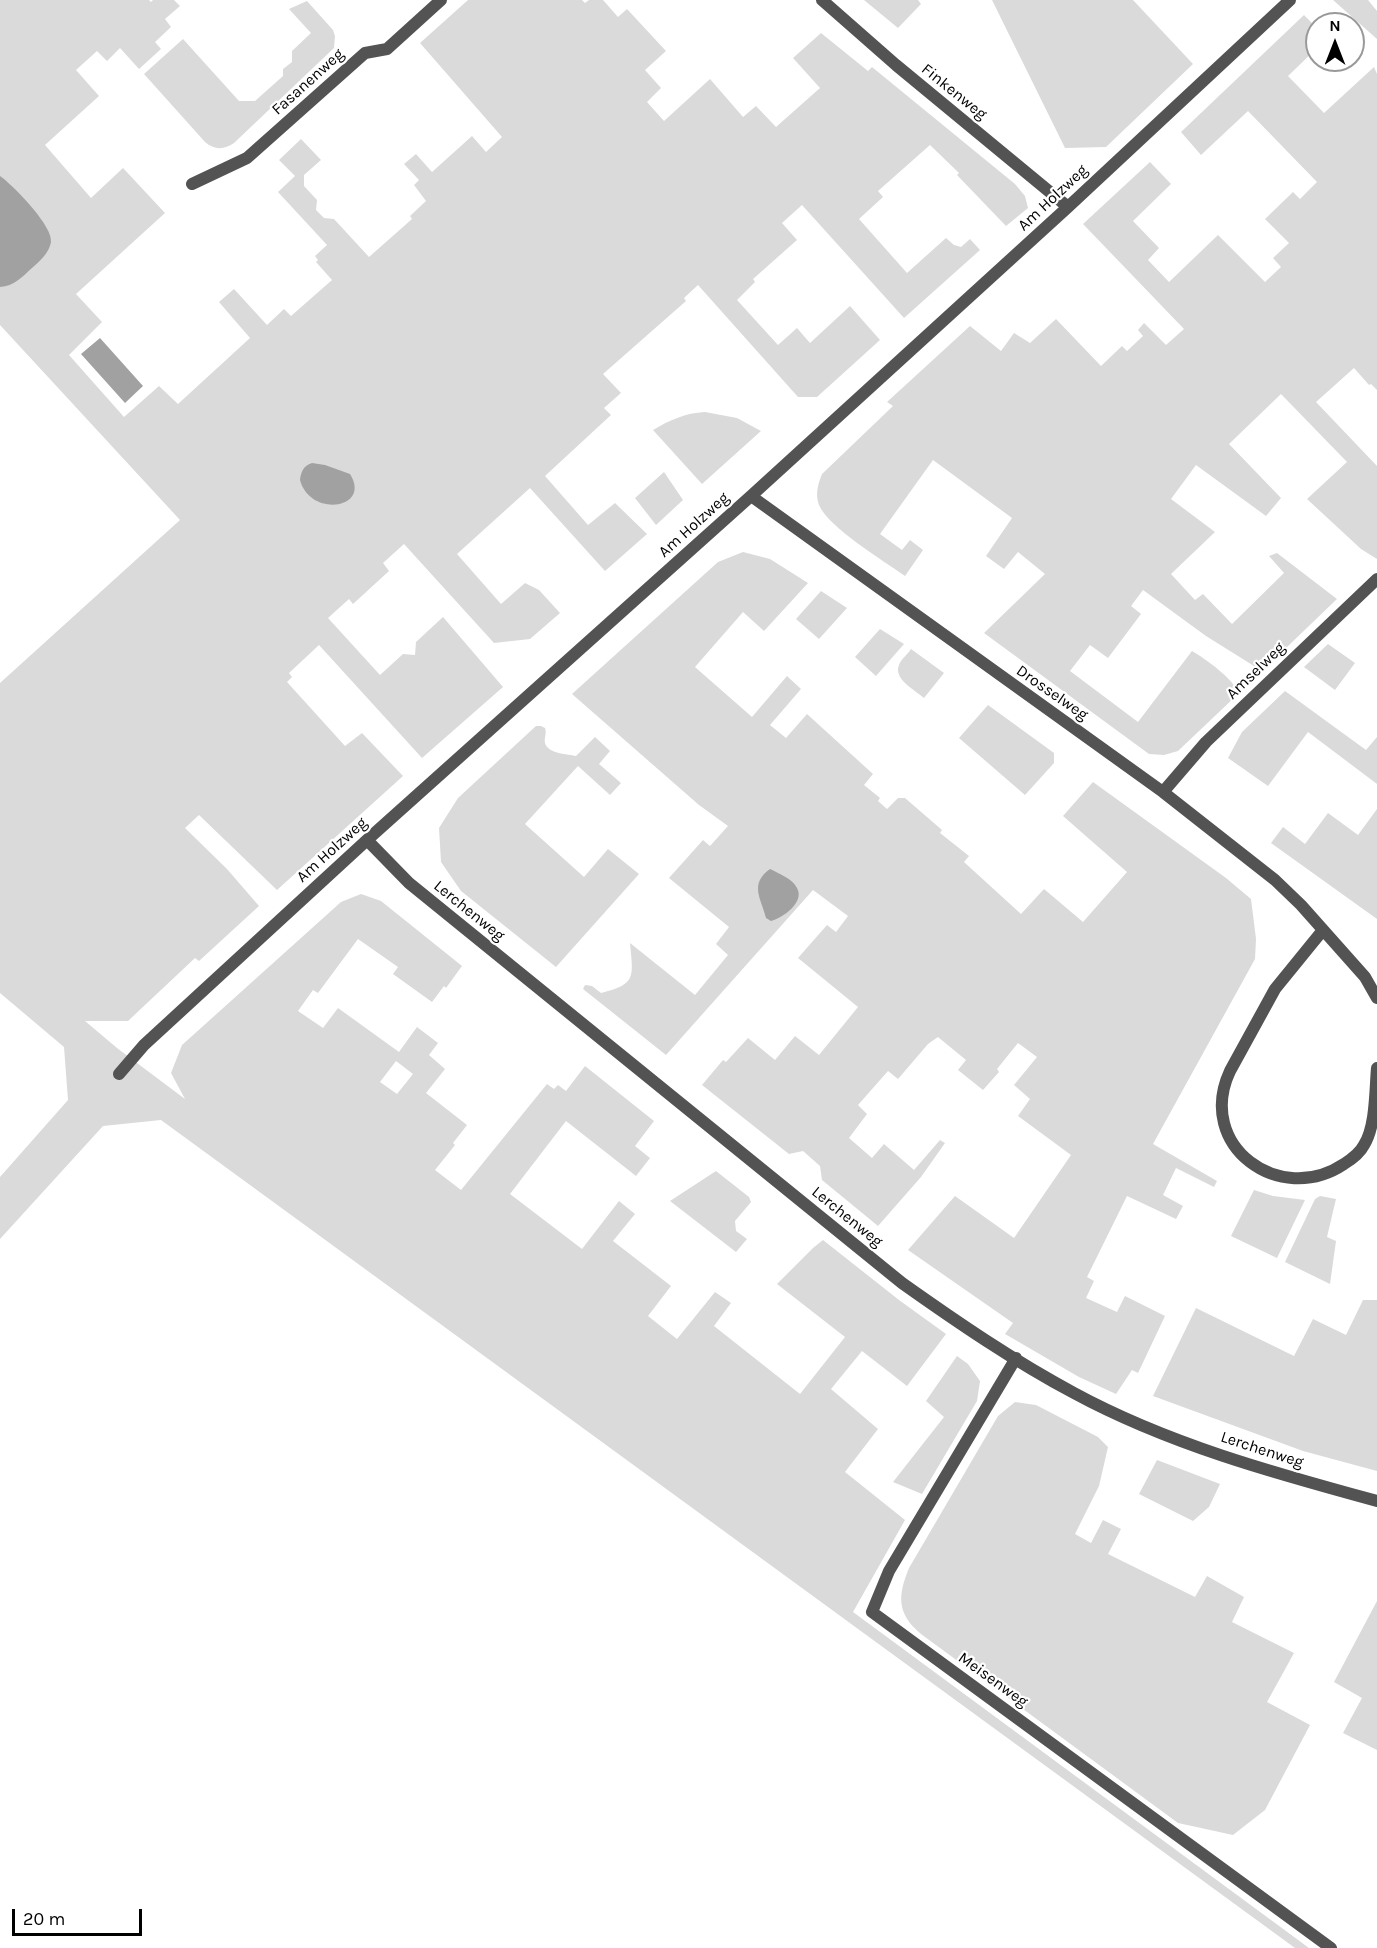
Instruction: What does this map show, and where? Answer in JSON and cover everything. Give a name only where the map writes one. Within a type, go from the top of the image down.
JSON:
[{"type":"street","name":"Fasanenweg","points":[[192,184],[247,158],[365,53],[387,49],[441,0]]},
{"type":"street","name":"Finkenweg","points":[[822,0],[896,65],[1068,207]]},
{"type":"street","name":"Am Holzweg","points":[[119,1074],[144,1045],[367,840],[751,496],[1068,207],[1290,0]]},
{"type":"street","name":"Drosselweg","points":[[751,496],[1162,792],[1275,880],[1365,977],[1377,998]]},
{"type":"street","name":"Amselweg","points":[[1162,792],[1206,742],[1377,579]]},
{"type":"street","name":"Lerchenweg","points":[[367,840],[418,891],[902,1283],[1016,1358],[1073,1393],[1152,1429],[1255,1466],[1377,1501]]},
{"type":"street","points":[[1323,930],[1275,989],[1230,1071],[1222,1099],[1227,1132],[1235,1149],[1253,1166],[1294,1178],[1324,1175],[1349,1161],[1365,1144],[1371,1129],[1377,1068]]},
{"type":"street","name":"Meisenweg","points":[[1016,1358],[889,1571],[872,1612],[1331,1948]]},
{"type":"shaded area","points":[[0,0],[149,0],[151,2],[153,0],[174,0],[180,6],[165,19],[171,27],[155,42],[161,49],[139,69],[120,48],[107,61],[97,51],[76,70],[99,96],[45,145],[91,198],[123,168],[165,213],[76,294],[102,322],[69,355],[124,417],[159,386],[178,404],[250,338],[219,302],[234,289],[267,325],[284,309],[291,316],[332,280],[316,262],[318,260],[315,256],[327,245],[278,192],[295,176],[279,160],[301,139],[321,160],[304,175],[304,186],[317,200],[316,210],[324,218],[334,219],[369,257],[412,219],[410,216],[426,201],[414,185],[419,180],[404,164],[416,154],[432,172],[472,136],[486,152],[502,137],[420,43],[468,0],[582,0],[585,3],[589,0],[603,0],[618,17],[627,9],[666,51],[645,70],[661,88],[647,102],[664,121],[710,79],[743,117],[756,106],[776,127],[820,88],[793,58],[821,33],[868,71],[872,67],[1015,184],[1025,196],[1028,208],[1006,226],[957,175],[959,173],[930,145],[878,191],[883,197],[859,219],[907,273],[946,238],[954,245],[961,247],[970,239],[980,250],[904,318],[802,205],[782,223],[797,240],[753,279],[755,282],[737,300],[778,345],[797,328],[810,343],[850,306],[880,340],[817,397],[798,397],[698,285],[684,298],[686,301],[603,374],[621,393],[604,408],[611,415],[545,476],[588,525],[615,503],[647,534],[605,571],[530,488],[457,554],[501,604],[525,583],[539,590],[560,613],[530,639],[494,643],[404,544],[383,563],[389,571],[353,604],[349,599],[328,618],[380,675],[403,654],[415,655],[416,642],[443,617],[503,687],[422,758],[319,645],[289,673],[292,677],[287,682],[345,746],[362,733],[403,776],[277,890],[199,815],[185,828],[227,869],[259,906],[199,961],[195,958],[128,1021],[85,1021],[185,1099],[171,1073],[182,1045],[341,902],[361,894],[381,901],[462,966],[446,988],[444,986],[432,1002],[393,974],[398,967],[358,939],[318,993],[313,990],[298,1011],[323,1028],[338,1008],[399,1052],[417,1027],[438,1043],[429,1055],[445,1069],[426,1093],[467,1125],[453,1143],[455,1145],[435,1170],[461,1190],[547,1084],[554,1089],[558,1085],[566,1091],[585,1066],[654,1121],[635,1146],[650,1158],[636,1176],[566,1121],[510,1194],[582,1249],[619,1201],[635,1214],[613,1241],[671,1286],[648,1316],[677,1339],[715,1292],[731,1303],[714,1326],[800,1394],[845,1337],[777,1284],[823,1240],[946,1334],[907,1386],[862,1351],[831,1389],[878,1429],[845,1472],[905,1520],[853,1612],[1309,1948],[1295,1948],[161,1120],[103,1126],[0,1239],[0,1177],[68,1100],[64,1047],[0,993],[0,683],[180,520],[0,325]],"holes":[[[396,1061],[413,1074],[397,1094],[380,1082]]]},
{"type":"shaded area","points":[[864,0],[918,0],[921,4],[898,28]]},
{"type":"shaded area","points":[[992,0],[1133,0],[1193,64],[1106,147],[1065,148]]},
{"type":"shaded area","points":[[1333,0],[1368,0],[1377,11],[1377,39],[1365,28],[1365,12],[1347,12]]},
{"type":"shaded area","points":[[307,1],[333,30],[334,48],[230,145],[215,148],[208,145],[144,74],[183,39],[239,101],[255,101],[283,76],[283,69],[292,62],[292,51],[311,33],[289,9]]},
{"type":"shaded area","points":[[1304,15],[1305,60],[1288,76],[1324,113],[1374,67],[1377,74],[1377,390],[1371,384],[1369,385],[1354,368],[1316,402],[1377,466],[1377,559],[1361,549],[1307,499],[1347,462],[1281,394],[1229,444],[1281,498],[1266,516],[1196,465],[1171,499],[1215,532],[1171,574],[1195,600],[1203,594],[1232,624],[1284,573],[1269,556],[1277,553],[1337,599],[1262,671],[1206,636],[1143,590],[1131,606],[1141,614],[1108,658],[1090,645],[1070,671],[1138,722],[1192,651],[1226,676],[1238,694],[1178,751],[1164,755],[1149,754],[984,633],[1045,574],[1018,552],[1004,569],[986,556],[1012,518],[933,460],[880,534],[902,550],[910,540],[923,550],[905,576],[833,523],[824,514],[817,497],[822,474],[893,406],[887,402],[970,326],[1001,351],[1014,333],[1030,343],[1056,319],[1101,366],[1122,346],[1127,351],[1143,336],[1138,330],[1144,323],[1166,345],[1184,329],[1083,224],[1150,162],[1171,184],[1133,221],[1159,248],[1148,260],[1169,282],[1218,235],[1265,282],[1281,267],[1273,258],[1289,243],[1265,219],[1293,192],[1300,199],[1317,182],[1248,111],[1201,155],[1181,132]]},
{"type":"shaded area","points":[[0,176],[40,217],[50,235],[51,242],[44,257],[25,275],[14,283],[0,287]]},
{"type":"shaded area","points":[[100,338],[143,386],[125,403],[81,354]]},
{"type":"shaded area","points":[[705,412],[737,418],[761,431],[702,484],[653,430],[678,418]]},
{"type":"shaded area","points":[[312,463],[350,474],[355,486],[353,495],[337,504],[326,504],[315,500],[306,492],[300,480],[303,470]]},
{"type":"shaded area","points":[[664,472],[683,500],[656,525],[635,498]]},
{"type":"shaded area","points":[[743,552],[770,559],[808,583],[764,631],[743,612],[695,667],[752,717],[787,676],[801,689],[770,725],[786,738],[807,714],[873,774],[864,785],[880,798],[878,801],[887,809],[898,798],[905,798],[942,830],[940,833],[969,856],[964,862],[1021,914],[1044,889],[1083,922],[1127,872],[1063,816],[1093,782],[1226,878],[1251,899],[1256,939],[1255,959],[1153,1144],[1217,1181],[1214,1187],[1176,1168],[1163,1195],[1183,1206],[1176,1219],[1127,1196],[1087,1277],[1094,1281],[1086,1298],[1117,1312],[1125,1296],[1165,1316],[1138,1373],[1132,1370],[1116,1394],[1079,1377],[1005,1334],[1013,1323],[908,1250],[955,1196],[1014,1238],[1071,1155],[1018,1116],[1030,1099],[1014,1085],[1037,1057],[1018,1043],[997,1069],[999,1072],[983,1090],[958,1070],[966,1060],[938,1037],[928,1044],[898,1079],[888,1071],[858,1105],[867,1114],[849,1138],[872,1158],[884,1144],[914,1170],[940,1140],[945,1143],[921,1177],[878,1226],[822,1180],[820,1166],[803,1151],[789,1154],[702,1085],[723,1060],[726,1062],[748,1038],[775,1060],[795,1036],[819,1055],[858,1007],[798,958],[827,925],[836,932],[848,916],[813,890],[666,1055],[583,989],[585,985],[592,986],[601,993],[613,990],[627,982],[632,971],[630,943],[695,995],[728,955],[716,944],[729,927],[669,878],[703,840],[710,846],[728,826],[699,805],[572,694],[718,562]]},
{"type":"shaded area","points":[[821,591],[847,608],[819,639],[796,619]]},
{"type":"shaded area","points":[[880,629],[904,644],[876,676],[855,657]]},
{"type":"shaded area","points":[[1328,644],[1355,663],[1335,690],[1304,667]]},
{"type":"shaded area","points":[[911,649],[944,673],[924,698],[906,684],[899,675],[900,663]]},
{"type":"shaded area","points":[[1285,691],[1366,750],[1377,737],[1377,784],[1308,732],[1268,786],[1228,758],[1242,732]]},
{"type":"shaded area","points":[[988,705],[1054,753],[1054,763],[1025,795],[959,738]]},
{"type":"shaded area","points":[[536,726],[545,728],[547,747],[563,754],[576,756],[595,737],[610,751],[599,764],[621,783],[610,795],[578,766],[525,824],[584,877],[608,849],[639,874],[556,967],[461,891],[441,862],[439,828],[458,798]]},
{"type":"shaded area","points":[[1377,809],[1377,919],[1271,843],[1283,827],[1305,844],[1328,813],[1358,835]]},
{"type":"shaded area","points":[[770,869],[792,882],[799,893],[792,909],[771,921],[766,918],[758,892],[760,880]]},
{"type":"shaded area","points":[[716,1171],[749,1197],[751,1202],[735,1221],[736,1231],[747,1239],[736,1252],[670,1201]]},
{"type":"shaded area","points":[[1254,1190],[1273,1196],[1305,1200],[1277,1258],[1231,1236]]},
{"type":"shaded area","points":[[1320,1196],[1336,1199],[1327,1237],[1336,1241],[1330,1284],[1285,1262],[1315,1199]]},
{"type":"shaded area","points":[[1363,1300],[1377,1300],[1377,1471],[1303,1451],[1153,1396],[1196,1308],[1294,1356],[1313,1319],[1346,1335]]},
{"type":"shaded area","points":[[957,1356],[968,1364],[980,1381],[977,1401],[922,1494],[893,1482],[944,1417],[926,1401]]},
{"type":"shaded area","points":[[1015,1402],[1036,1405],[1098,1437],[1108,1447],[1099,1486],[1075,1534],[1091,1543],[1103,1520],[1121,1529],[1108,1554],[1195,1597],[1207,1576],[1244,1597],[1232,1622],[1294,1653],[1267,1702],[1310,1725],[1265,1810],[1233,1835],[1178,1823],[921,1634],[907,1619],[903,1611],[901,1595],[909,1568],[998,1416]]},
{"type":"shaded area","points":[[1157,1460],[1220,1484],[1209,1507],[1193,1521],[1139,1494]]},
{"type":"shaded area","points":[[1377,1601],[1377,1750],[1343,1733],[1362,1698],[1334,1682]]}]
